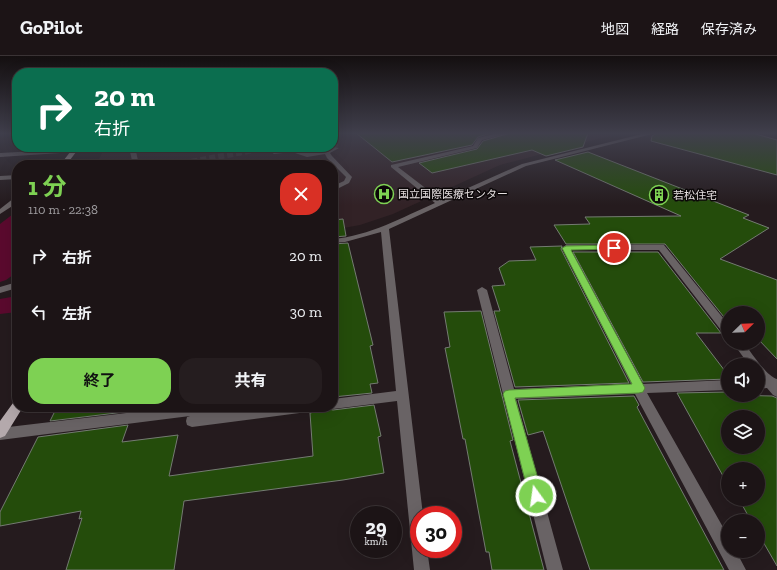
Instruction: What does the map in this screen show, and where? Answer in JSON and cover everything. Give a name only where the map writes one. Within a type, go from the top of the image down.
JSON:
[{"type":"main road","points":[[0,433],[13,412]]},
{"type":"street","points":[[432,157],[393,166],[440,203]]},
{"type":"street","points":[[338,241],[345,240],[385,228],[524,165],[556,157]]},
{"type":"street","points":[[338,166],[349,177],[347,182],[338,187]]},
{"type":"street","points":[[0,178],[12,178]]},
{"type":"street","points":[[0,212],[12,204]]},
{"type":"street","points":[[385,228],[414,506]]},
{"type":"street","points":[[721,322],[661,247],[566,248],[639,388],[738,570]]},
{"type":"street","points":[[0,290],[12,286]]},
{"type":"street","points":[[482,290],[555,570]]},
{"type":"street","points":[[743,350],[750,358]]},
{"type":"street","points":[[509,394],[721,385]]},
{"type":"street","points":[[338,403],[402,395]]},
{"type":"street","points":[[0,433],[178,412]]},
{"type":"street","points":[[192,421],[266,412]]},
{"type":"street","points":[[420,558],[422,570]]},
{"type":"shaded area","points":[[100,157],[530,157],[500,165],[393,214],[360,225],[338,229],[338,160],[98,160]]},
{"type":"shaded area","points":[[12,215],[12,276],[0,282],[0,224]]},
{"type":"shaded area","points":[[12,297],[12,313],[0,314],[0,299]]},
{"type":"building","points":[[386,157],[416,157],[392,162]]},
{"type":"building","points":[[444,157],[502,157],[432,173],[419,163]]},
{"type":"building","points":[[567,157],[601,157],[749,215],[743,218],[769,228],[720,259],[777,280],[777,359],[765,346],[765,306],[721,306],[721,313],[665,244],[566,244],[554,225],[590,224],[585,217],[681,216],[555,160]]},
{"type":"building","points":[[710,157],[777,157],[777,175]]},
{"type":"building","points":[[343,219],[346,236],[338,237],[338,220]]},
{"type":"building","points":[[348,243],[373,345],[370,346],[378,383],[370,384],[372,393],[338,396],[338,244]]},
{"type":"building","points":[[562,246],[561,249],[629,383],[515,387],[494,311],[500,311],[492,286],[505,285],[499,268],[509,261],[536,260],[530,247]]},
{"type":"building","points":[[573,252],[658,252],[721,333],[696,333],[721,366],[721,379],[643,382]]},
{"type":"building","points":[[481,311],[513,440],[510,441],[544,570],[492,570],[489,552],[486,552],[465,439],[463,439],[445,348],[450,347],[444,312]]},
{"type":"building","points":[[721,392],[721,402],[765,402],[765,396],[777,398],[777,566],[765,545],[765,514],[747,514],[743,506],[765,506],[765,462],[721,462],[721,472],[677,393]]},
{"type":"building","points":[[634,396],[639,405],[637,407],[724,570],[590,570],[543,431],[528,435],[518,400]]},
{"type":"building","points":[[374,405],[381,436],[378,437],[384,473],[343,480],[184,501],[174,570],[66,570],[82,518],[79,519],[81,511],[0,526],[0,512],[38,437],[128,425],[122,442],[178,435],[169,476],[313,456],[310,413],[338,412],[338,409]]},
{"type":"building","points":[[54,412],[125,412],[50,421]]},
{"type":"tunnel","points":[[201,160],[217,157]]},
{"type":"place","name":"国立国際医療センター","points":[[384,194]]},
{"type":"place","name":"若松住宅","points":[[659,195]]},
{"type":"route","points":[[536,496],[509,394],[639,388],[566,248],[614,248]]}]
